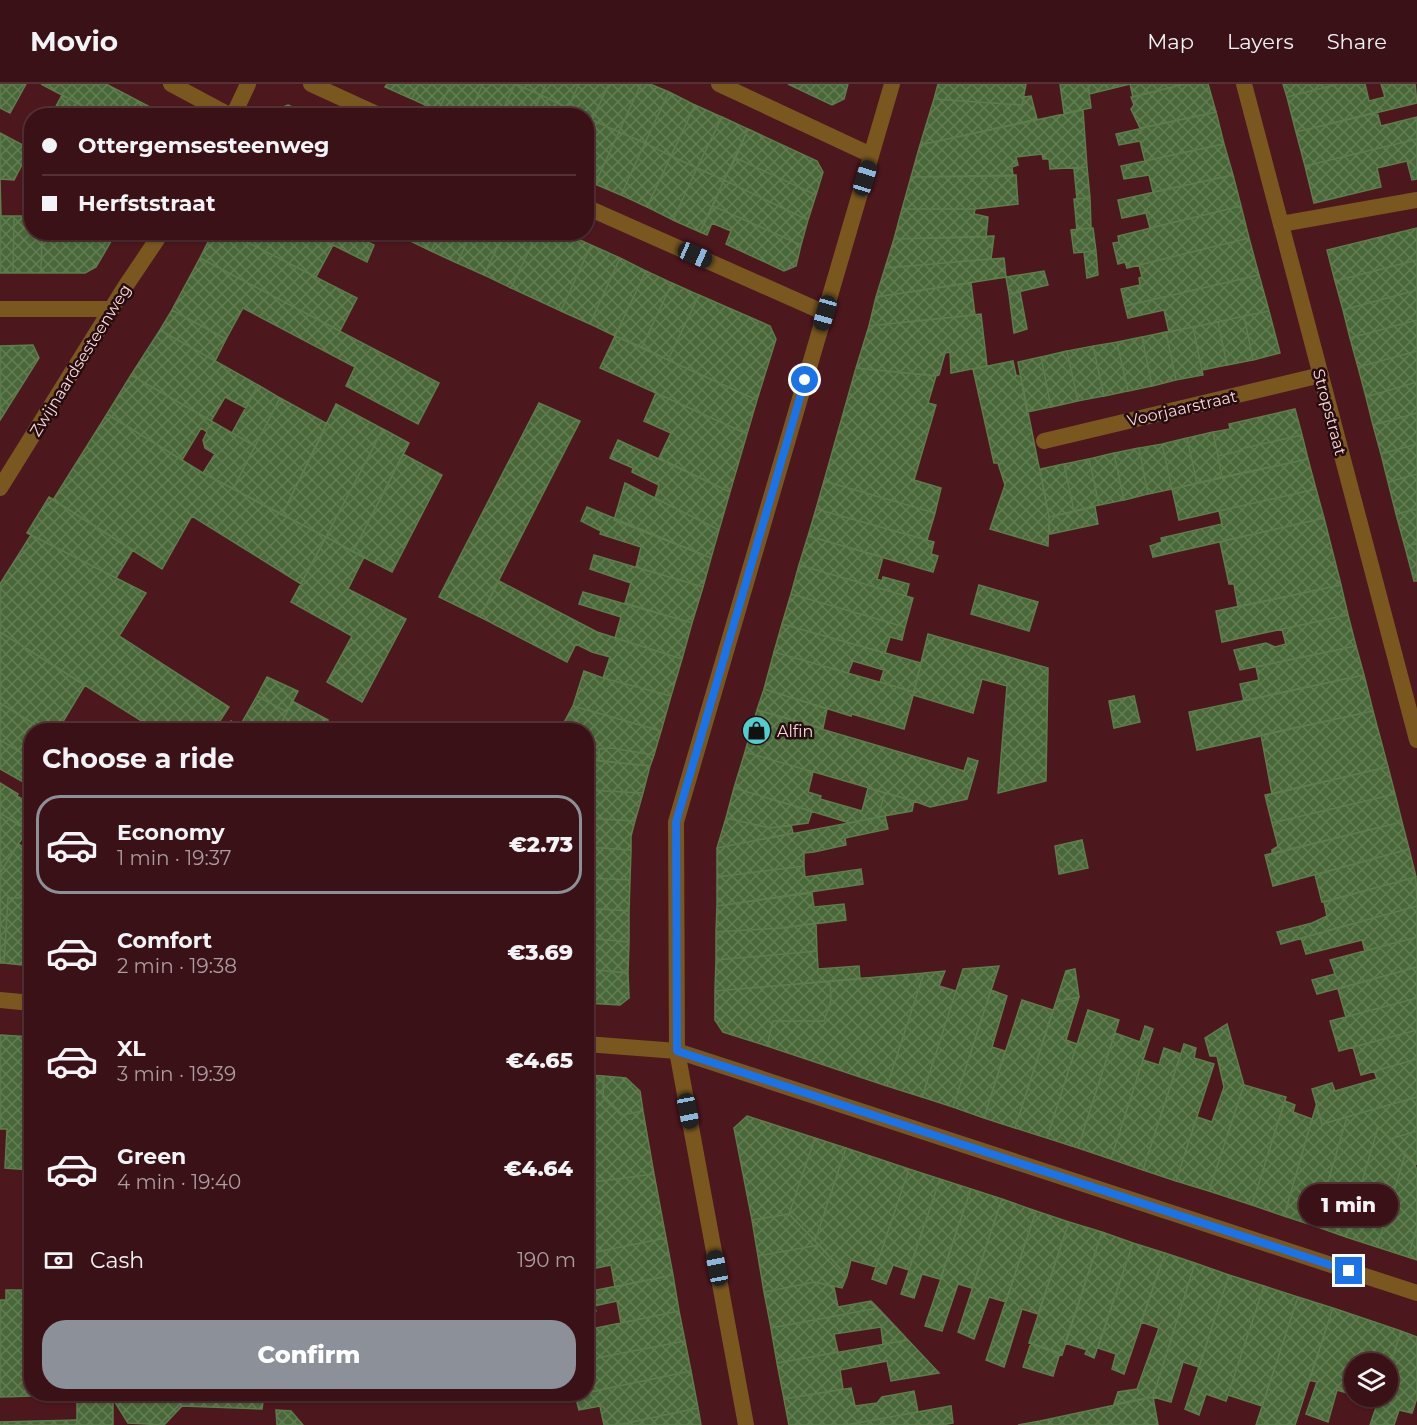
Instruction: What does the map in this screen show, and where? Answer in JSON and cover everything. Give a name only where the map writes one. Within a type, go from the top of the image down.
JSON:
[{"type":"street","points":[[171,84],[217,108]]},
{"type":"street","points":[[236,108],[249,84]]},
{"type":"street","points":[[311,84],[364,108]]},
{"type":"street","points":[[719,84],[871,155]]},
{"type":"street","points":[[746,1425],[677,1051],[676,822],[892,84]]},
{"type":"street","name":"Stropstraat","points":[[1244,84],[1417,740]]},
{"type":"street","points":[[1281,224],[1417,200]]},
{"type":"street","points":[[594,211],[825,313]]},
{"type":"street","name":"Zwijnaardsesteenweg","points":[[0,488],[157,240]]},
{"type":"street","points":[[0,309],[112,309]]},
{"type":"street","name":"Voorjaarstraat","points":[[1044,441],[1321,375]]},
{"type":"street","points":[[0,1000],[24,1002]]},
{"type":"street","points":[[594,1045],[677,1051],[1417,1293]]},
{"type":"building","points":[[0,84],[26,84],[10,113],[0,108]]},
{"type":"building","points":[[41,84],[106,84],[152,108],[87,108]]},
{"type":"building","points":[[387,84],[419,84],[412,99],[385,87]]},
{"type":"building","points":[[419,84],[451,84],[439,108],[432,108],[412,99]]},
{"type":"building","points":[[451,84],[483,84],[472,108],[439,108]]},
{"type":"building","points":[[483,84],[515,84],[504,108],[472,108]]},
{"type":"building","points":[[515,84],[541,95],[535,108],[504,108]]},
{"type":"building","points":[[515,84],[546,84],[541,95]]},
{"type":"building","points":[[546,84],[579,84],[568,108],[541,95]]},
{"type":"building","points":[[579,84],[609,84],[594,116],[594,108],[568,108]]},
{"type":"building","points":[[609,84],[641,84],[619,132],[594,121],[594,116]]},
{"type":"building","points":[[641,84],[650,84],[669,92],[645,143],[619,132]]},
{"type":"building","points":[[788,84],[848,84],[844,99],[832,105]]},
{"type":"building","points":[[938,84],[1026,84],[1022,105],[934,99]]},
{"type":"building","points":[[1060,84],[1088,84],[1091,108],[1064,113]]},
{"type":"building","points":[[1088,84],[1130,84],[1089,94]]},
{"type":"building","points":[[1130,84],[1185,84],[1133,97]]},
{"type":"building","points":[[1185,84],[1208,84],[1216,112],[1140,128],[1131,109],[1134,105],[1131,97]]},
{"type":"building","points":[[1283,84],[1338,84],[1287,97]]},
{"type":"building","points":[[1338,84],[1365,84],[1369,101],[1385,97],[1381,84],[1415,84],[1417,103],[1296,132],[1287,97]]},
{"type":"building","points":[[669,92],[695,105],[671,156],[645,143]]},
{"type":"building","points":[[62,95],[87,108],[55,108]]},
{"type":"building","points":[[541,95],[568,108],[535,108]]},
{"type":"building","points":[[1031,96],[1037,119],[920,145],[934,99],[1022,105],[1024,97]]},
{"type":"building","points":[[695,105],[722,117],[697,168],[671,156]]},
{"type":"building","points":[[1083,110],[1087,167],[1050,169],[1049,159],[1043,159],[1042,154],[1016,157],[1018,165],[1012,167],[1013,176],[911,177],[920,145]]},
{"type":"building","points":[[1216,112],[1224,144],[1145,161],[1140,141],[1119,145],[1116,134]]},
{"type":"building","points":[[1377,112],[1381,126],[1417,117],[1417,139],[1305,166],[1296,132]]},
{"type":"building","points":[[722,117],[748,129],[724,180],[697,168]]},
{"type":"building","points":[[594,121],[619,132],[594,184]]},
{"type":"building","points":[[748,129],[817,161],[823,172],[816,195],[736,158]]},
{"type":"building","points":[[619,132],[645,143],[621,195],[595,184]]},
{"type":"building","points":[[0,133],[24,146],[24,161],[14,180],[0,179]]},
{"type":"building","points":[[1417,139],[1417,179],[1412,180],[1407,161],[1377,168],[1381,187],[1314,203],[1305,166]]},
{"type":"building","points":[[645,143],[671,156],[647,207],[621,195]]},
{"type":"building","points":[[1224,144],[1233,175],[1153,192],[1149,175],[1124,179],[1121,166]]},
{"type":"building","points":[[671,156],[697,168],[673,220],[647,207]]},
{"type":"building","points":[[736,158],[816,195],[808,220],[724,180]]},
{"type":"building","points":[[1087,167],[1090,198],[1077,199],[1074,169]]},
{"type":"building","points":[[697,168],[724,180],[700,232],[673,220]]},
{"type":"building","points":[[1016,175],[1018,204],[975,209],[902,209],[911,177]]},
{"type":"building","points":[[1233,175],[1241,206],[1150,228],[1146,213],[1122,218],[1118,200]]},
{"type":"building","points":[[0,179],[1,216],[14,216],[13,273],[0,273]]},
{"type":"building","points":[[724,180],[808,220],[801,245],[713,206]]},
{"type":"building","points":[[1090,198],[1091,228],[1077,230],[1074,199]]},
{"type":"building","points":[[713,206],[801,245],[796,266],[784,271],[726,244],[731,231],[712,223],[707,235],[700,232]]},
{"type":"building","points":[[1241,206],[1249,238],[1127,268],[1125,262],[1118,264],[1113,243],[1119,242],[1118,236]]},
{"type":"building","points":[[902,209],[975,209],[974,214],[988,217],[986,237],[894,239]]},
{"type":"building","points":[[14,216],[24,216],[24,240],[42,240],[41,273],[13,273]]},
{"type":"building","points":[[1093,228],[1096,251],[1074,253],[1071,230]]},
{"type":"building","points":[[1417,228],[1417,260],[1335,281],[1327,250]]},
{"type":"building","points":[[994,236],[991,259],[885,268],[894,239]]},
{"type":"building","points":[[1249,238],[1259,275],[1125,306],[1121,289],[1140,285],[1139,278],[1142,277],[1139,265]]},
{"type":"building","points":[[42,240],[105,240],[110,243],[96,267],[85,273],[41,273]]},
{"type":"building","points":[[209,240],[243,240],[357,298],[340,331],[200,258]]},
{"type":"building","points":[[243,240],[323,240],[333,245],[316,277]]},
{"type":"building","points":[[323,240],[364,240],[374,245],[367,262]]},
{"type":"building","points":[[408,240],[436,240],[431,251]]},
{"type":"building","points":[[436,240],[468,240],[457,263],[431,251]]},
{"type":"building","points":[[468,240],[501,240],[484,275],[457,263]]},
{"type":"building","points":[[501,240],[534,240],[511,288],[484,275]]},
{"type":"building","points":[[534,240],[580,240],[591,245],[561,311],[511,288]]},
{"type":"building","points":[[591,245],[620,258],[590,324],[561,311]]},
{"type":"building","points":[[1096,251],[1098,275],[1087,278],[1084,252]]},
{"type":"building","points":[[200,258],[439,383],[418,424],[346,386],[355,367],[243,308],[226,339],[172,310]]},
{"type":"building","points":[[620,258],[646,271],[615,336],[590,324]]},
{"type":"building","points":[[1004,258],[1006,277],[876,297],[885,268]]},
{"type":"building","points":[[1417,260],[1417,290],[1343,310],[1335,281]]},
{"type":"building","points":[[646,271],[672,283],[642,347],[615,336]]},
{"type":"building","points":[[1044,271],[1048,285],[1009,294],[1006,277]]},
{"type":"building","points":[[1259,275],[1269,311],[1169,332],[1164,310],[1128,318],[1125,306]]},
{"type":"building","points":[[672,283],[699,295],[668,360],[642,347]]},
{"type":"building","points":[[971,283],[975,315],[869,326],[876,297]]},
{"type":"building","points":[[1417,290],[1417,320],[1350,338],[1343,310]]},
{"type":"building","points":[[1020,292],[1027,329],[1014,333],[1009,294]]},
{"type":"building","points":[[699,295],[770,326],[776,339],[757,400],[668,360]]},
{"type":"building","points":[[172,310],[226,339],[215,361],[160,330]]},
{"type":"building","points":[[1269,311],[1280,353],[1253,360],[1244,316]]},
{"type":"building","points":[[981,314],[987,366],[951,373],[950,352],[945,353],[939,375],[936,376],[856,368],[869,326]]},
{"type":"building","points":[[1244,316],[1253,360],[1227,365],[1218,322]]},
{"type":"building","points":[[1417,320],[1417,351],[1358,367],[1350,338]]},
{"type":"building","points":[[1218,322],[1227,365],[1202,370],[1193,327]]},
{"type":"building","points":[[1193,327],[1203,375],[1176,380],[1166,332]]},
{"type":"building","points":[[160,330],[258,385],[246,408],[225,397],[211,421],[131,375]]},
{"type":"building","points":[[1166,332],[1176,380],[1152,386],[1142,337]]},
{"type":"building","points":[[615,336],[757,400],[747,434],[600,368]]},
{"type":"building","points":[[1142,337],[1152,386],[1128,391],[1117,342]]},
{"type":"building","points":[[1117,342],[1128,391],[1104,396],[1093,346]]},
{"type":"building","points":[[33,345],[39,358],[0,420],[0,346]]},
{"type":"building","points":[[1093,346],[1104,396],[1078,401],[1067,351]]},
{"type":"building","points":[[1067,351],[1078,401],[1051,407],[1041,357]]},
{"type":"building","points":[[1417,351],[1417,382],[1366,397],[1358,367]]},
{"type":"building","points":[[1041,357],[1051,407],[1027,412],[1018,362]]},
{"type":"building","points":[[1013,361],[1016,375],[1021,377],[1049,517],[1048,546],[990,529],[1005,485],[998,463],[994,463],[973,369]]},
{"type":"building","points":[[856,368],[936,376],[928,403],[936,405],[914,480],[941,488],[935,513],[824,481]]},
{"type":"building","points":[[131,375],[255,446],[233,489],[203,473],[215,454],[205,448],[203,440],[207,432],[201,428],[182,460],[107,414]]},
{"type":"building","points":[[1417,382],[1417,413],[1373,425],[1366,397]]},
{"type":"building","points":[[258,385],[280,398],[255,446],[232,433]]},
{"type":"building","points":[[656,393],[747,434],[730,492],[659,458],[671,433],[644,421]]},
{"type":"building","points":[[280,398],[326,423],[282,515],[233,489]]},
{"type":"building","points":[[539,403],[580,421],[480,617],[439,597]]},
{"type":"building","points":[[336,404],[383,429],[326,537],[282,515]]},
{"type":"building","points":[[1295,409],[1302,435],[1218,456],[1213,432],[1230,429],[1229,424]]},
{"type":"building","points":[[1417,413],[1417,444],[1381,454],[1373,425]]},
{"type":"building","points":[[107,414],[203,473],[326,537],[301,584],[192,516],[162,569],[53,500]]},
{"type":"building","points":[[383,429],[409,443],[353,552],[326,537]]},
{"type":"building","points":[[1213,432],[1222,477],[1197,483],[1187,438]]},
{"type":"building","points":[[1302,435],[1308,459],[1222,477],[1218,456]]},
{"type":"building","points":[[1187,438],[1197,483],[1172,489],[1162,444]]},
{"type":"building","points":[[618,440],[730,492],[719,530],[655,498],[659,485],[632,472],[633,468],[610,458]]},
{"type":"building","points":[[1162,444],[1172,489],[1148,494],[1139,448]]},
{"type":"building","points":[[1417,444],[1417,474],[1388,482],[1381,454]]},
{"type":"building","points":[[1139,448],[1148,494],[1124,500],[1114,453]]},
{"type":"building","points":[[1114,453],[1124,500],[1099,505],[1089,459]]},
{"type":"building","points":[[403,454],[442,475],[392,572],[353,552]]},
{"type":"building","points":[[1089,459],[1099,505],[1074,511],[1064,464]]},
{"type":"building","points":[[1308,459],[1316,489],[1179,520],[1172,489]]},
{"type":"building","points":[[1064,464],[1074,511],[1049,517],[1040,469]]},
{"type":"building","points":[[1417,474],[1417,509],[1396,514],[1388,482]]},
{"type":"building","points":[[824,481],[935,513],[927,540],[816,509]]},
{"type":"building","points":[[625,483],[719,530],[711,558],[614,520]]},
{"type":"building","points":[[1316,489],[1324,518],[1153,557],[1150,546],[1162,542],[1161,538],[1222,524],[1219,511]]},
{"type":"building","points":[[49,497],[133,550],[116,578],[27,533]]},
{"type":"building","points":[[587,507],[711,558],[703,587],[636,567],[641,547],[600,534],[601,531],[581,521]]},
{"type":"building","points":[[1095,507],[1098,524],[1050,534],[1049,517]]},
{"type":"building","points":[[816,509],[934,542],[931,554],[938,556],[933,572],[808,536]]},
{"type":"building","points":[[1417,509],[1417,543],[1405,547],[1396,514]]},
{"type":"building","points":[[1324,518],[1341,585],[1238,607],[1234,584],[1229,584],[1220,542]]},
{"type":"building","points":[[31,535],[146,593],[119,636],[229,707],[219,723],[145,723],[0,632],[0,584]]},
{"type":"building","points":[[808,536],[883,557],[877,579],[882,581],[883,577],[909,584],[906,596],[799,565]]},
{"type":"building","points":[[326,537],[364,557],[348,589],[406,619],[362,702],[327,682],[352,636],[291,602]]},
{"type":"building","points":[[1417,543],[1417,581],[1414,581],[1405,547]]},
{"type":"building","points":[[594,555],[703,587],[692,623],[625,603],[631,583],[590,569]]},
{"type":"building","points":[[799,565],[913,598],[905,627],[791,594]]},
{"type":"building","points":[[499,581],[597,632],[682,659],[671,696],[603,678],[610,657],[576,644],[567,662],[480,617]]},
{"type":"building","points":[[979,585],[1038,602],[1029,631],[971,614]]},
{"type":"building","points":[[1341,585],[1348,615],[1222,642],[1216,611]]},
{"type":"building","points":[[583,592],[692,623],[682,659],[615,638],[621,617],[579,604]]},
{"type":"building","points":[[791,594],[905,627],[902,640],[890,637],[885,653],[782,624]]},
{"type":"building","points":[[1348,615],[1356,646],[1240,670],[1234,650],[1266,643],[1275,647],[1286,644],[1282,629]]},
{"type":"building","points":[[782,624],[921,663],[914,692],[880,682],[884,670],[853,661],[848,673],[774,652]]},
{"type":"building","points":[[0,632],[85,685],[62,723],[33,723],[0,703]]},
{"type":"building","points":[[928,634],[1048,668],[1046,781],[998,793],[1007,686],[982,679],[973,713],[913,695]]},
{"type":"building","points":[[1356,646],[1364,675],[1244,701],[1240,684],[1259,680],[1256,667]]},
{"type":"building","points":[[774,652],[914,692],[904,729],[852,714],[851,716],[764,689]]},
{"type":"building","points":[[584,671],[671,696],[661,731],[573,706]]},
{"type":"building","points":[[1364,675],[1373,711],[1197,750],[1189,712]]},
{"type":"building","points":[[267,677],[298,691],[287,712],[257,696]]},
{"type":"building","points":[[764,689],[827,709],[823,728],[757,710]]},
{"type":"building","points":[[257,696],[287,712],[282,723],[242,723]]},
{"type":"building","points":[[1134,696],[1140,722],[1114,728],[1109,701]]},
{"type":"building","points":[[292,701],[328,720],[327,723],[281,723]]},
{"type":"building","points":[[0,703],[33,723],[24,723],[24,754],[0,740]]},
{"type":"building","points":[[573,706],[661,731],[654,755],[611,748],[599,749],[599,761],[594,760],[594,723],[564,723]]},
{"type":"building","points":[[757,710],[964,771],[968,758],[978,761],[967,799],[930,807],[745,752]]},
{"type":"building","points":[[1373,711],[1388,767],[1272,794],[1261,735]]},
{"type":"building","points":[[0,740],[24,754],[24,782],[0,769]]},
{"type":"building","points":[[611,748],[654,755],[650,766],[599,761],[599,749]]},
{"type":"building","points":[[745,752],[813,772],[808,792],[821,796],[820,799],[862,811],[868,788],[885,793],[878,817],[850,823],[734,788]]},
{"type":"building","points":[[594,760],[650,766],[643,793],[594,790]]},
{"type":"building","points":[[1388,767],[1395,794],[1272,823],[1265,795]]},
{"type":"building","points":[[0,783],[24,800],[24,819],[20,826],[0,813]]},
{"type":"building","points":[[734,788],[812,811],[808,823],[770,828],[726,818]]},
{"type":"building","points":[[594,790],[643,793],[635,821],[594,818]]},
{"type":"building","points":[[885,793],[914,801],[912,811],[878,817]]},
{"type":"building","points":[[1395,794],[1402,822],[1272,854],[1272,850],[1278,846],[1272,823]]},
{"type":"building","points":[[0,815],[24,827],[24,835],[0,873]]},
{"type":"building","points":[[885,816],[888,829],[845,838],[846,845],[804,853],[804,866],[717,877],[717,848]]},
{"type":"building","points":[[594,818],[635,821],[631,836],[631,850],[594,848]]},
{"type":"building","points":[[726,818],[770,828],[791,825],[793,833],[717,848]]},
{"type":"building","points":[[1402,822],[1409,849],[1273,886],[1265,855]]},
{"type":"building","points":[[1082,840],[1088,868],[1059,874],[1055,846]]},
{"type":"building","points":[[18,844],[24,847],[24,892],[20,898],[8,898],[4,963],[0,963],[0,873]]},
{"type":"building","points":[[594,848],[631,850],[630,880],[594,878]]},
{"type":"building","points":[[1409,849],[1416,877],[1322,902],[1315,875]]},
{"type":"building","points":[[804,866],[805,877],[861,869],[863,884],[717,906],[717,877]]},
{"type":"building","points":[[1416,877],[1417,906],[1281,944],[1277,932],[1312,923],[1327,916],[1324,902]]},
{"type":"building","points":[[594,878],[630,880],[629,911],[594,909]]},
{"type":"building","points":[[24,892],[24,965],[4,963],[8,898],[20,898]]},
{"type":"building","points":[[812,893],[814,907],[844,904],[846,920],[781,928],[716,932],[717,906]]},
{"type":"building","points":[[1417,906],[1417,937],[1365,951],[1362,940],[1306,954],[1301,938]]},
{"type":"building","points":[[594,909],[629,911],[629,942],[594,939]]},
{"type":"building","points":[[816,923],[817,951],[716,960],[716,932],[781,928]]},
{"type":"building","points":[[1417,937],[1417,967],[1317,994],[1312,980],[1335,974],[1330,960]]},
{"type":"building","points":[[594,939],[629,942],[628,973],[594,970]]},
{"type":"building","points":[[817,951],[818,969],[859,966],[860,979],[715,991],[716,960]]},
{"type":"building","points":[[999,966],[953,1107],[922,1097],[963,969]]},
{"type":"building","points":[[1417,967],[1417,998],[1346,1017],[1338,989]]},
{"type":"building","points":[[1075,969],[1079,997],[1056,1002],[1066,971]]},
{"type":"building","points":[[594,970],[628,973],[629,998],[620,1005],[594,1003]]},
{"type":"building","points":[[945,971],[939,986],[956,991],[922,1097],[887,1086],[924,973]]},
{"type":"building","points":[[924,973],[887,1086],[767,1046],[773,1021],[824,1021],[831,1001],[830,981]]},
{"type":"building","points":[[830,981],[831,1001],[824,1021],[773,1021],[767,1046],[723,1032],[715,1020],[715,991]]},
{"type":"building","points":[[991,990],[1007,996],[992,1047],[1005,1051],[984,1118],[953,1107]]},
{"type":"building","points":[[1079,997],[1066,1040],[1077,1044],[1047,1138],[1015,1128],[1056,1002]]},
{"type":"building","points":[[1417,998],[1417,1030],[1339,1051],[1330,1021]]},
{"type":"building","points":[[1022,1000],[1053,1010],[1015,1128],[984,1118]]},
{"type":"building","points":[[1088,1010],[1119,1020],[1078,1148],[1047,1138]]},
{"type":"building","points":[[1227,1024],[1244,1085],[1209,1191],[1176,1181],[1197,1117],[1212,1122],[1224,1087],[1217,1056],[1210,1056],[1205,1038]]},
{"type":"building","points":[[1145,1026],[1153,1029],[1111,1159],[1078,1148],[1115,1033],[1140,1042]]},
{"type":"building","points":[[1417,1030],[1417,1059],[1361,1075],[1353,1047]]},
{"type":"building","points":[[0,1035],[24,1036],[24,1169],[5,1168],[7,1129],[0,1129]]},
{"type":"building","points":[[1184,1044],[1196,1048],[1194,1058],[1214,1064],[1176,1181],[1143,1170]]},
{"type":"building","points":[[1164,1048],[1181,1054],[1143,1170],[1111,1159],[1143,1060],[1159,1065]]},
{"type":"building","points":[[1417,1059],[1417,1097],[1322,1124],[1312,1089],[1332,1083],[1335,1091],[1377,1079],[1374,1071]]},
{"type":"building","points":[[594,1075],[604,1076],[603,1097],[621,1115],[643,1111],[654,1174],[594,1182]]},
{"type":"building","points":[[604,1076],[626,1078],[640,1091],[643,1111],[621,1115],[603,1097]]},
{"type":"building","points":[[1244,1085],[1286,1097],[1252,1205],[1209,1191]]},
{"type":"building","points":[[1417,1097],[1417,1131],[1390,1139],[1364,1112]]},
{"type":"building","points":[[1285,1101],[1295,1105],[1293,1112],[1312,1119],[1284,1216],[1252,1205]]},
{"type":"building","points":[[1316,1106],[1322,1124],[1347,1117],[1315,1226],[1284,1216]]},
{"type":"building","points":[[1364,1112],[1378,1127],[1346,1237],[1315,1226],[1347,1117]]},
{"type":"building","points":[[747,1116],[815,1138],[789,1214],[752,1220],[734,1128]]},
{"type":"building","points":[[1378,1127],[1405,1155],[1377,1247],[1346,1237]]},
{"type":"building","points":[[1417,1131],[1417,1164],[1415,1165],[1390,1139]]},
{"type":"building","points":[[815,1138],[846,1148],[815,1241],[789,1214]]},
{"type":"building","points":[[846,1148],[909,1169],[876,1267],[851,1260],[847,1276],[815,1241]]},
{"type":"building","points":[[1405,1155],[1417,1170],[1417,1227],[1408,1257],[1377,1247]]},
{"type":"building","points":[[909,1169],[940,1179],[909,1270],[893,1265],[886,1284],[872,1279]]},
{"type":"building","points":[[654,1174],[666,1238],[594,1252],[594,1182]]},
{"type":"building","points":[[940,1179],[971,1189],[940,1279],[922,1274],[914,1298],[901,1294]]},
{"type":"building","points":[[971,1189],[1002,1199],[972,1288],[958,1284],[942,1331],[925,1326]]},
{"type":"building","points":[[1002,1199],[1036,1211],[1006,1302],[989,1297],[974,1339],[958,1332]]},
{"type":"building","points":[[1036,1211],[1069,1222],[1038,1314],[1022,1309],[1004,1367],[986,1360]]},
{"type":"building","points":[[789,1214],[819,1245],[758,1256],[752,1220]]},
{"type":"building","points":[[1069,1222],[1102,1232],[1062,1355],[1029,1343]]},
{"type":"building","points":[[1417,1227],[1417,1260],[1408,1257]]},
{"type":"building","points":[[1102,1232],[1133,1243],[1094,1358],[1085,1354],[1087,1350],[1065,1343]]},
{"type":"building","points":[[666,1238],[673,1275],[615,1287],[611,1265],[594,1268],[594,1252]]},
{"type":"building","points":[[1133,1243],[1165,1253],[1124,1374],[1112,1369],[1116,1354],[1098,1348]]},
{"type":"building","points":[[819,1245],[847,1276],[842,1288],[815,1282],[764,1292],[758,1256]]},
{"type":"building","points":[[1165,1253],[1195,1263],[1153,1397],[1114,1404],[1118,1392],[1137,1389],[1159,1328],[1141,1322]]},
{"type":"building","points":[[1195,1263],[1229,1275],[1199,1367],[1183,1362],[1171,1402],[1153,1397]]},
{"type":"building","points":[[673,1275],[679,1311],[621,1323],[617,1301],[594,1306],[594,1290]]},
{"type":"building","points":[[1229,1275],[1264,1286],[1226,1401],[1206,1394],[1199,1415],[1185,1409]]},
{"type":"building","points":[[815,1282],[834,1287],[838,1307],[871,1301],[878,1308],[771,1328],[764,1292]]},
{"type":"building","points":[[1264,1286],[1298,1297],[1262,1406],[1228,1395]]},
{"type":"building","points":[[6,1290],[24,1290],[24,1396],[0,1397],[0,1300],[6,1300]]},
{"type":"building","points":[[1298,1297],[1333,1308],[1295,1425],[1256,1425]]},
{"type":"building","points":[[878,1308],[908,1340],[883,1344],[881,1327],[834,1334],[838,1352],[777,1363],[771,1328]]},
{"type":"building","points":[[1333,1308],[1401,1331],[1394,1353],[1344,1353],[1344,1392],[1337,1390],[1328,1422],[1306,1414],[1317,1382],[1309,1380]]},
{"type":"building","points":[[679,1311],[685,1341],[594,1358],[594,1328]]},
{"type":"building","points":[[1401,1331],[1417,1337],[1417,1398],[1412,1413],[1399,1410],[1394,1425],[1370,1425],[1376,1407],[1398,1407],[1398,1353],[1394,1353]]},
{"type":"building","points":[[908,1340],[939,1373],[891,1381],[887,1361],[840,1370],[843,1389],[784,1399],[777,1363]]},
{"type":"building","points":[[685,1341],[691,1371],[594,1391],[594,1358]]},
{"type":"building","points":[[1031,1343],[1060,1353],[1053,1376],[1023,1367]]},
{"type":"building","points":[[691,1371],[698,1408],[618,1425],[604,1425],[600,1406],[579,1410],[577,1401],[594,1401],[594,1391]]},
{"type":"building","points":[[851,1388],[855,1406],[877,1403],[882,1397],[914,1391],[918,1412],[846,1425],[789,1425],[784,1399]]},
{"type":"building","points":[[1153,1397],[1158,1425],[1018,1425],[1040,1421]]},
{"type":"building","points":[[77,1401],[113,1401],[113,1425],[77,1425]]},
{"type":"building","points":[[114,1401],[263,1401],[262,1409],[182,1406],[164,1425],[128,1423]]},
{"type":"building","points":[[951,1406],[953,1423],[942,1425],[846,1425]]},
{"type":"building","points":[[698,1408],[701,1425],[618,1425]]},
{"type":"building","points":[[276,1410],[291,1411],[303,1425],[277,1425]]},
{"type":"building","points":[[77,1420],[77,1425],[0,1425],[0,1422]]},
{"type":"place","name":"Alfin","points":[[756,731]]},
{"type":"route","points":[[805,380],[676,822],[677,1051],[1349,1271]]}]
